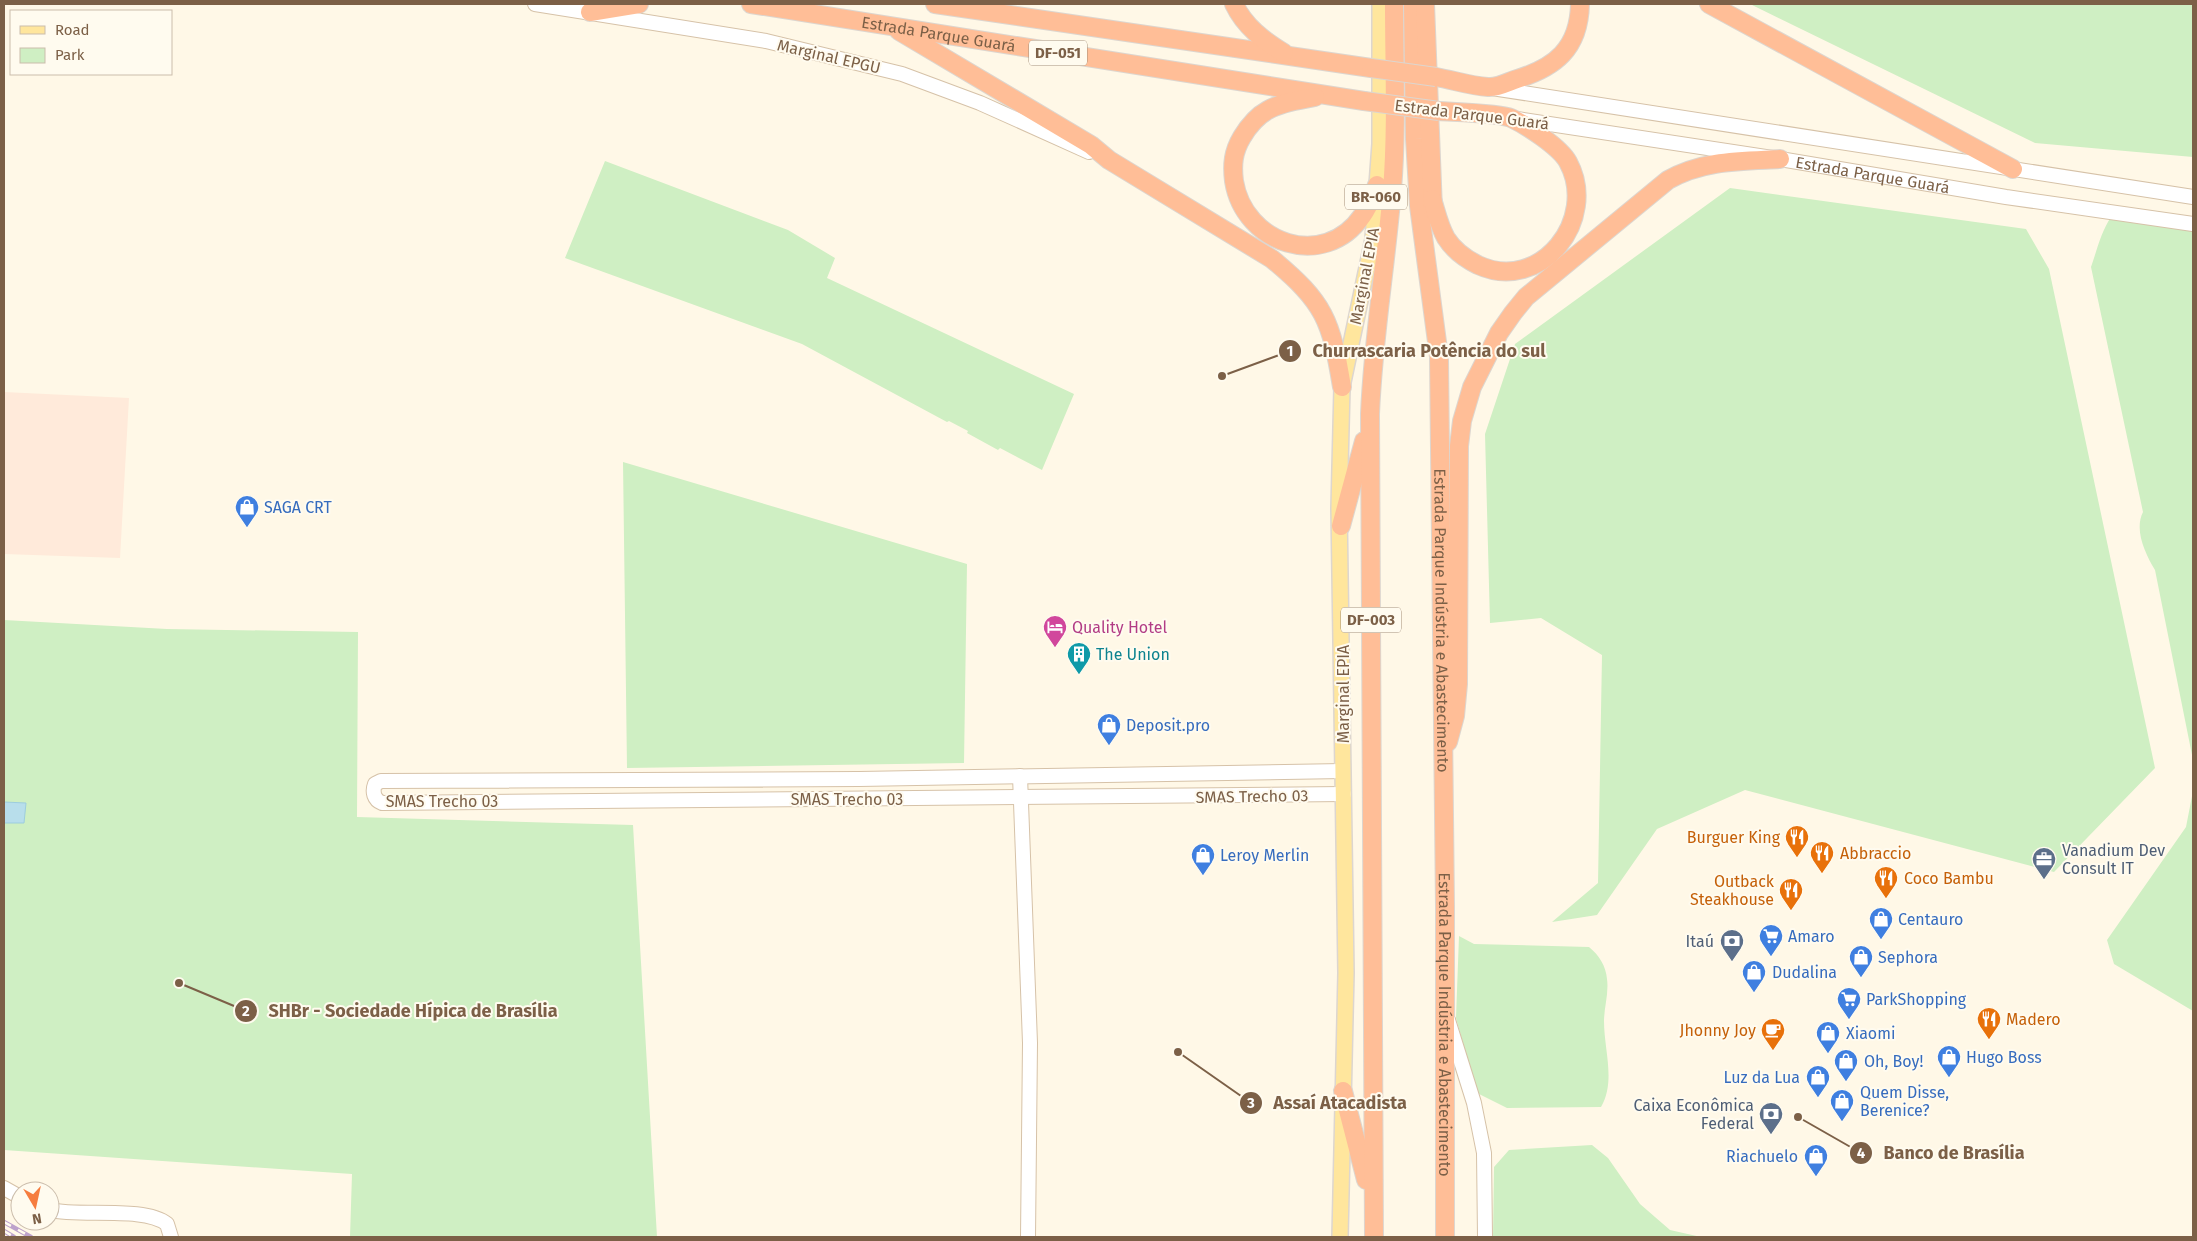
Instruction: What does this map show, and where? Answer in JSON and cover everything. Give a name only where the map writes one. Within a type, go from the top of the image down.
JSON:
[{"type":"highway","points":[[590,12],[639,4]]},
{"type":"highway","name":"Estrada Parque Guará","points":[[751,4],[1364,101],[1439,111],[1509,117]]},
{"type":"highway","name":"Estrada Parque Guará","points":[[935,4],[1291,58],[1436,77],[1490,88]]},
{"type":"highway","points":[[1234,4],[1239,15],[1256,34],[1291,58]]},
{"type":"highway","name":"DF-003","points":[[1374,1237],[1370,414],[1374,338],[1388,235],[1395,140],[1394,4]]},
{"type":"highway","name":"Estrada Parque Indústria e Abastecimento","points":[[1413,4],[1415,139],[1419,206],[1439,357],[1445,1237]]},
{"type":"highway","points":[[1425,4],[1432,199],[1443,317],[1443,338],[1439,357]]},
{"type":"highway","points":[[1490,88],[1536,74],[1553,64],[1565,52],[1572,40],[1580,19],[1580,4]]},
{"type":"highway","points":[[1709,4],[2013,169]]},
{"type":"highway","points":[[894,27],[1091,144],[1109,160],[1272,259],[1307,290],[1318,304],[1333,336],[1342,387]]},
{"type":"highway","points":[[1324,94],[1267,110],[1247,128],[1235,153],[1233,169],[1236,191],[1247,215],[1260,229],[1283,242],[1304,246],[1321,244],[1353,228],[1364,214],[1377,189]]},
{"type":"highway","points":[[1432,199],[1446,238],[1462,254],[1478,264],[1496,270],[1520,270],[1541,262],[1550,255],[1561,243],[1573,221],[1576,200],[1572,172],[1567,160],[1558,150],[1509,117]]},
{"type":"highway","points":[[1442,766],[1455,716],[1458,684],[1461,430],[1472,387],[1499,333],[1526,298],[1668,180],[1682,172],[1704,165],[1732,161],[1780,159]]},
{"type":"highway","points":[[1377,189],[1388,235]]},
{"type":"highway","points":[[1341,526],[1370,414]]},
{"type":"highway","points":[[1343,1091],[1373,1205]]},
{"type":"main road","name":"Marginal EPIA","points":[[1340,1237],[1346,973],[1341,526],[1339,508],[1342,387],[1373,239],[1380,144],[1380,4]]},
{"type":"street","name":"Marginal EPGU","points":[[535,4],[766,41],[902,74],[980,103],[1109,160]]},
{"type":"street","name":"Estrada Parque Guará","points":[[1490,88],[2193,197]]},
{"type":"street","name":"Estrada Parque Guará","points":[[1509,117],[2193,224]]},
{"type":"street","name":"SMAS Trecho 03","points":[[1343,771],[854,779],[381,780],[375,784],[374,796],[382,803],[1344,794]]},
{"type":"street","points":[[1302,773],[1303,795]]},
{"type":"street","points":[[1020,776],[1030,1043],[1028,1237]]},
{"type":"street","points":[[853,799],[854,779]]},
{"type":"street","points":[[1444,1008],[1474,1103],[1484,1153],[1485,1237]]},
{"type":"street","points":[[60,1211],[138,1214],[154,1217],[167,1224],[171,1237]]},
{"type":"shaded area","points":[[4,392],[129,398],[120,558],[4,554]]},
{"type":"green space","points":[[1750,4],[2193,4],[2193,157],[2035,143]]},
{"type":"green space","points":[[605,161],[788,230],[835,258],[827,278],[1074,394],[1042,470],[1000,448],[998,450],[967,433],[968,431],[949,421],[947,422],[802,344],[565,258]]},
{"type":"green space","points":[[1730,188],[2026,229],[2049,269],[2155,768],[2054,872],[1745,790],[1657,829],[1597,915],[1552,922],[1598,883],[1602,655],[1541,618],[1490,623],[1485,434],[1515,344]]},
{"type":"green space","points":[[2111,217],[2193,229],[2193,760],[2155,570],[2144,549],[2140,534],[2143,512],[2091,267],[2102,235]]},
{"type":"green space","points":[[623,462],[967,564],[964,763],[627,768]]},
{"type":"green space","points":[[4,620],[167,629],[358,632],[357,817],[633,825],[657,1237],[350,1237],[352,1174],[4,1150]]},
{"type":"green space","points":[[2193,791],[2193,1011],[2114,964],[2107,940],[2186,827]]},
{"type":"green space","points":[[1459,936],[1474,944],[1589,947],[1596,954],[1605,970],[1607,984],[1604,1032],[1609,1076],[1608,1087],[1601,1107],[1507,1108],[1477,1093],[1456,1018]]},
{"type":"green space","points":[[1592,1145],[1608,1158],[1640,1204],[1670,1230],[1701,1237],[1493,1237],[1494,1167],[1509,1150]]},
{"type":"water","points":[[4,802],[26,803],[24,823],[4,823]]},
{"type":"railway","points":[[4,1222],[31,1237]]},
{"type":"railway","points":[[4,1231],[14,1237]]},
{"type":"place","name":"Churrascaria Potência do sul","points":[[1222,376]]},
{"type":"place","name":"SAGA CRT","points":[[247,528]]},
{"type":"place","name":"Quality Hotel","points":[[1055,648]]},
{"type":"place","name":"The Union","points":[[1079,675]]},
{"type":"place","name":"Deposit.pro","points":[[1109,746]]},
{"type":"place","name":"Burguer King","points":[[1797,858]]},
{"type":"place","name":"Abbraccio","points":[[1822,874]]},
{"type":"place","name":"Leroy Merlin","points":[[1203,876]]},
{"type":"place","name":"Vanadium Dev Consult IT","points":[[2044,880]]},
{"type":"place","name":"Coco Bambu","points":[[1886,899]]},
{"type":"place","name":"Outback Steakhouse","points":[[1791,911]]},
{"type":"place","name":"Centauro","points":[[1881,940]]},
{"type":"place","name":"Amaro","points":[[1771,957]]},
{"type":"place","name":"Itaú","points":[[1732,962]]},
{"type":"place","name":"Sephora","points":[[1861,978]]},
{"type":"place","name":"SHBr - Sociedade Hípica de Brasília","points":[[179,983]]},
{"type":"place","name":"Dudalina","points":[[1754,993]]},
{"type":"place","name":"ParkShopping","points":[[1849,1020]]},
{"type":"place","name":"Madero","points":[[1989,1040]]},
{"type":"place","name":"Jhonny Joy","points":[[1773,1051]]},
{"type":"place","name":"Assaí Atacadista","points":[[1178,1052]]},
{"type":"place","name":"Xiaomi","points":[[1828,1054]]},
{"type":"place","name":"Hugo Boss","points":[[1949,1078]]},
{"type":"place","name":"Oh, Boy!","points":[[1846,1082]]},
{"type":"place","name":"Luz da Lua","points":[[1818,1098]]},
{"type":"place","name":"Banco de Brasília","points":[[1798,1117]]},
{"type":"place","name":"Quem Disse, Berenice?","points":[[1842,1122]]},
{"type":"place","name":"Caixa Econômica Federal","points":[[1771,1135]]},
{"type":"place","name":"Riachuelo","points":[[1816,1177]]}]
